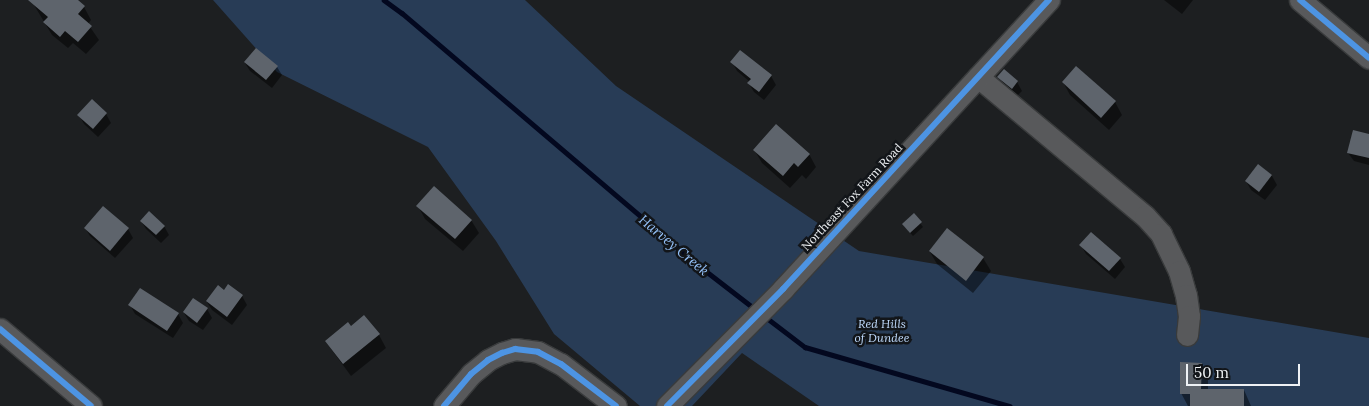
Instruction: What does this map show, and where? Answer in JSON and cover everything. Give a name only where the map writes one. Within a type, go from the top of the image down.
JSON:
[{"type":"street","name":"Northeast Fox Farm Road","points":[[667,406],[783,289],[1049,0]]},
{"type":"street","points":[[1300,0],[1369,58]]},
{"type":"street","points":[[978,77],[1145,216],[1161,234],[1179,271],[1186,295],[1189,316],[1187,336]]},
{"type":"street","points":[[0,329],[91,406]]},
{"type":"street","points":[[444,406],[471,374],[488,360],[515,349],[538,352],[561,364],[616,406]]},
{"type":"green space","name":"Red Hills of Dundee","points":[[213,0],[525,0],[616,86],[859,251],[1369,338],[1369,406],[819,406],[742,353],[692,406],[640,406],[554,334],[496,241],[428,147],[277,72]]},
{"type":"building","points":[[28,0],[78,0],[85,6],[78,14],[92,26],[78,42],[65,31],[60,37],[43,22],[48,17]]},
{"type":"building","points":[[256,48],[278,66],[266,80],[244,62]]},
{"type":"building","points":[[740,50],[772,75],[759,92],[747,83],[751,79],[730,62]]},
{"type":"building","points":[[1076,66],[1116,101],[1101,118],[1062,82]]},
{"type":"building","points":[[1004,69],[1018,81],[1012,89],[997,77]]},
{"type":"building","points":[[92,99],[107,113],[93,129],[77,115]]},
{"type":"building","points":[[776,124],[810,154],[798,167],[794,163],[783,176],[753,150]]},
{"type":"building","points":[[1353,130],[1369,134],[1369,158],[1347,153]]},
{"type":"building","points":[[1258,164],[1272,175],[1259,192],[1245,181]]},
{"type":"building","points":[[434,186],[472,220],[455,239],[416,206]]},
{"type":"building","points":[[103,206],[129,228],[110,251],[84,228]]},
{"type":"building","points":[[149,211],[165,226],[156,235],[140,221]]},
{"type":"building","points":[[914,213],[922,222],[910,233],[902,224]]},
{"type":"building","points":[[947,228],[984,257],[966,281],[929,251]]},
{"type":"building","points":[[1091,232],[1121,258],[1109,271],[1079,245]]},
{"type":"building","points":[[228,284],[243,295],[227,317],[206,301],[218,285],[224,290]]},
{"type":"building","points":[[140,288],[179,313],[167,331],[128,305]]},
{"type":"building","points":[[193,298],[208,308],[197,323],[183,312]]},
{"type":"building","points":[[364,315],[380,334],[343,364],[325,341],[348,322],[351,326]]},
{"type":"building","points":[[1180,362],[1202,363],[1201,389],[1244,389],[1244,406],[1190,406],[1190,394],[1180,394]]},
{"type":"waterway","name":"Harvey Creek","points":[[384,0],[402,13],[693,261],[755,309]]},
{"type":"waterway","name":"Harvey Creek","points":[[763,315],[805,347],[1010,406]]},
{"type":"cycle path","points":[[667,406],[783,289],[1049,0]]},
{"type":"cycle path","points":[[1300,0],[1369,58]]},
{"type":"cycle path","points":[[0,329],[91,406]]},
{"type":"cycle path","points":[[444,406],[471,374],[488,360],[515,349],[538,352],[561,364],[616,406]]}]
